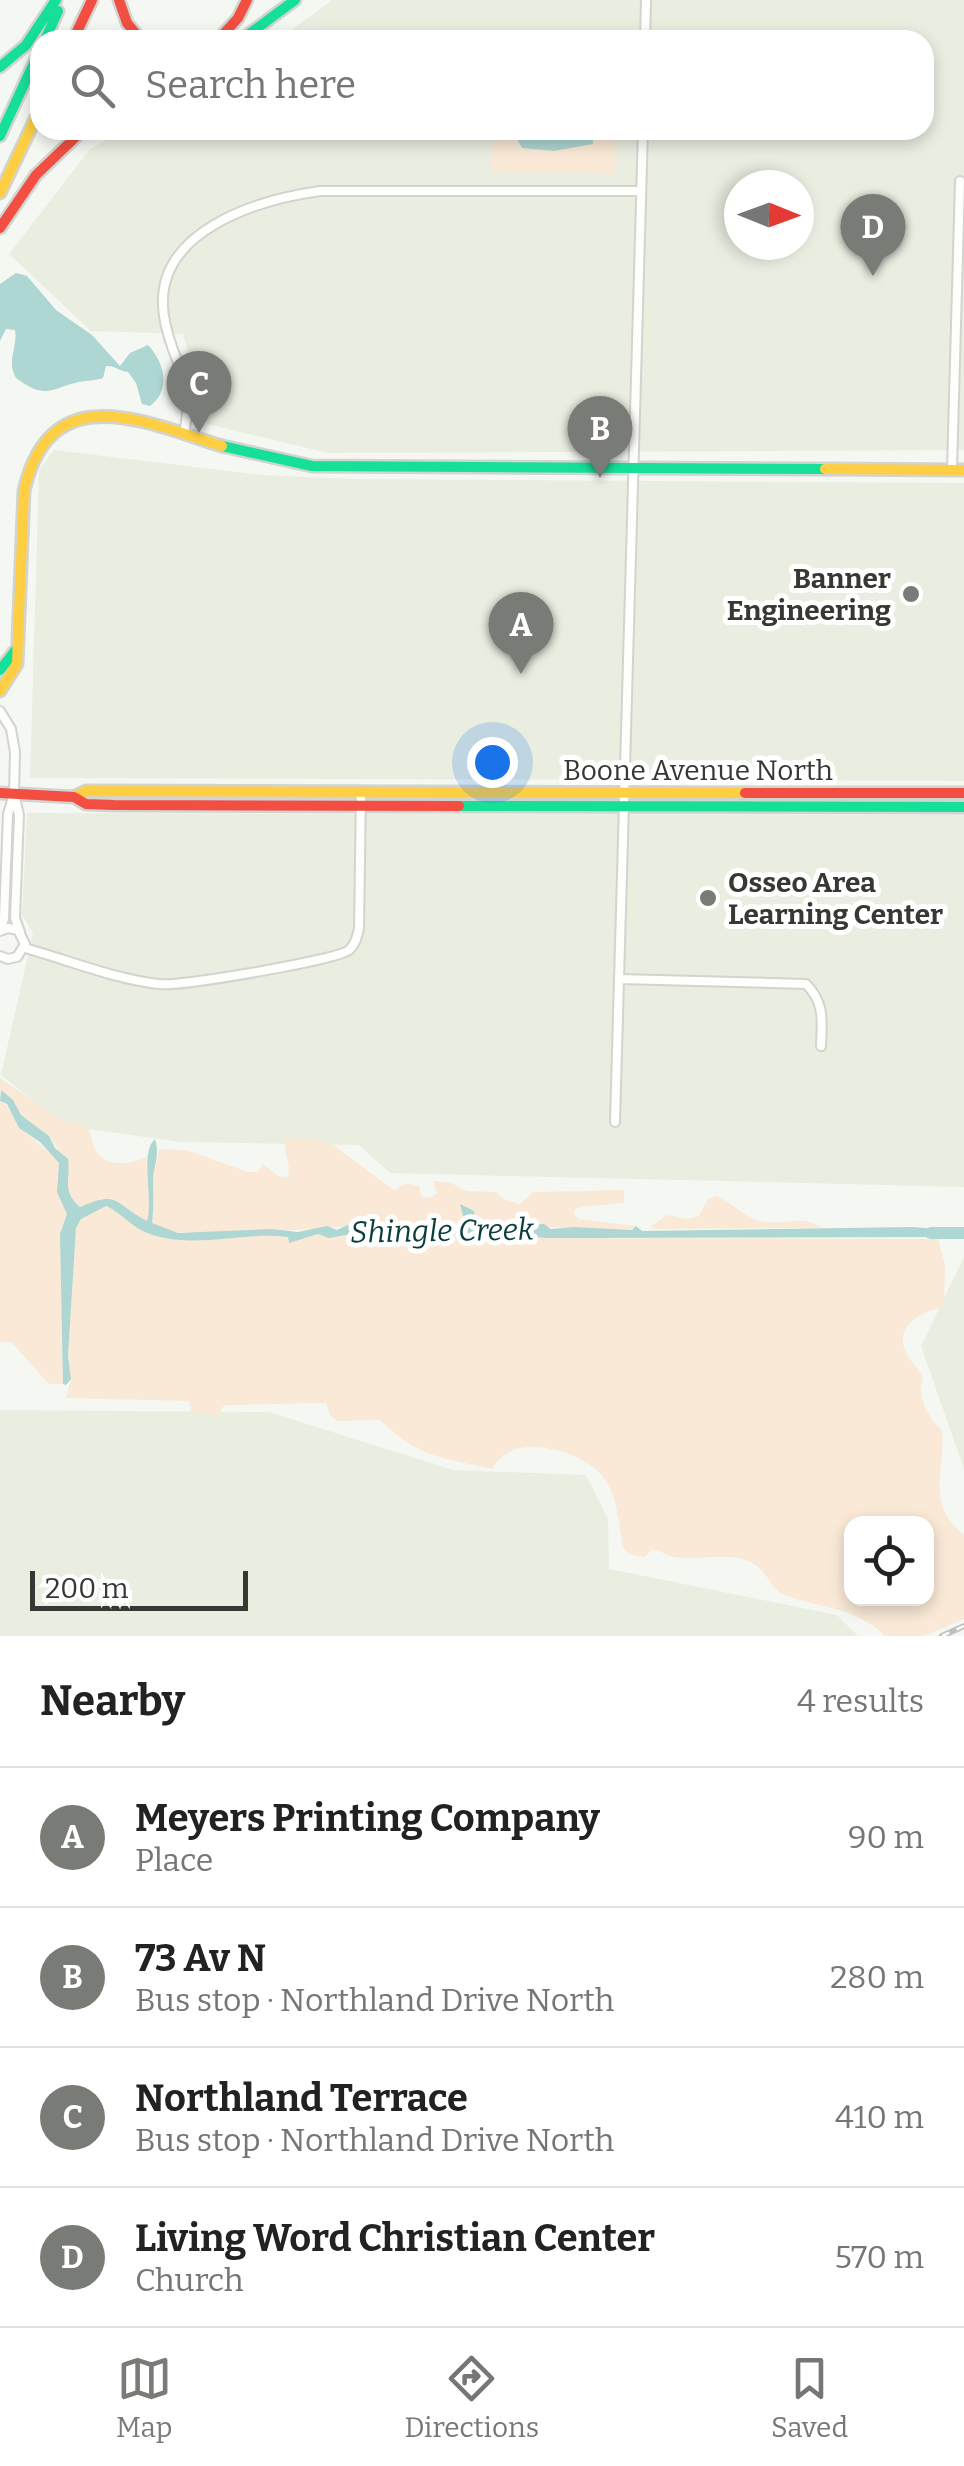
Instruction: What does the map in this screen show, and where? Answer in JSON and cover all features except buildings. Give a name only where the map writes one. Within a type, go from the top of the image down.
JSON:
[{"type":"main road","points":[[48,30],[60,0]]},
{"type":"main road","points":[[38,30],[60,0]]},
{"type":"main road","points":[[78,30],[92,0]]},
{"type":"main road","points":[[119,0],[132,30]]},
{"type":"main road","points":[[227,30],[246,0]]},
{"type":"main road","points":[[255,30],[295,0]]},
{"type":"main road","points":[[0,67],[30,41]]},
{"type":"main road","points":[[0,136],[30,72]]},
{"type":"main road","points":[[0,193],[30,130]]},
{"type":"main road","points":[[0,228],[36,175],[73,140]]},
{"type":"main road","points":[[0,691],[17,664],[24,491],[36,452],[58,428],[93,414],[114,414],[248,454],[312,466],[958,470]]},
{"type":"main road","points":[[0,670],[15,651]]},
{"type":"main road","name":"Boone Avenue North","points":[[74,797],[86,791],[964,793]]},
{"type":"main road","name":"Boone Avenue North","points":[[0,793],[74,797],[86,804],[964,807]]},
{"type":"street","points":[[645,30],[646,0]]},
{"type":"street","points":[[616,1122],[642,140]]},
{"type":"street","points":[[958,470],[960,181]]},
{"type":"street","points":[[184,434],[189,392],[168,335],[164,294],[182,251],[220,221],[274,200],[320,191],[641,192]]},
{"type":"street","points":[[0,711],[14,736],[14,794],[19,815],[15,918],[24,948]]},
{"type":"street","points":[[24,948],[160,985],[182,984],[349,950],[359,929],[361,792]]},
{"type":"street","points":[[0,930],[4,920],[8,814],[14,794]]},
{"type":"street","points":[[0,930],[12,928],[20,932]]},
{"type":"street","points":[[0,956],[15,958],[24,948]]},
{"type":"street","points":[[620,979],[806,984],[822,1008],[821,1046]]},
{"type":"shaded area","points":[[332,0],[964,0],[964,450],[328,453],[207,424],[183,334],[91,331],[9,254],[90,149],[106,140],[934,140],[934,30],[292,30]]},
{"type":"shaded area","points":[[493,140],[617,140],[616,173],[491,172]]},
{"type":"shaded area","points":[[54,450],[263,475],[355,479],[964,483],[964,781],[30,778],[39,470]]},
{"type":"shaded area","points":[[27,813],[964,815],[964,1187],[390,1173],[359,1145],[181,1142],[65,1126],[1,1075],[33,933],[22,915]]},
{"type":"shaded area","points":[[0,1078],[62,1120],[87,1126],[95,1149],[105,1159],[126,1163],[146,1157],[150,1209],[147,1222],[109,1199],[80,1207],[75,1203],[67,1189],[69,1166],[49,1136],[21,1115],[13,1100],[0,1090]]},
{"type":"shaded area","points":[[0,1101],[23,1130],[60,1163],[58,1184],[67,1214],[60,1234],[63,1384],[49,1384],[11,1342],[0,1342]]},
{"type":"shaded area","points":[[286,1138],[333,1145],[394,1190],[407,1183],[419,1186],[421,1196],[430,1198],[437,1193],[433,1181],[449,1182],[467,1191],[496,1192],[505,1200],[520,1204],[533,1192],[624,1190],[624,1203],[579,1207],[573,1212],[578,1219],[636,1226],[632,1230],[493,1225],[476,1228],[474,1221],[466,1228],[455,1229],[365,1230],[347,1225],[207,1233],[174,1232],[151,1224],[159,1149],[186,1150],[248,1172],[258,1172],[263,1164],[278,1176],[288,1177]]},
{"type":"shaded area","points":[[716,1196],[758,1220],[801,1221],[822,1228],[651,1226],[667,1215],[687,1219],[699,1216],[708,1199]]},
{"type":"shaded area","points":[[106,1206],[176,1240],[270,1235],[288,1237],[290,1242],[318,1234],[352,1234],[358,1239],[482,1233],[547,1238],[938,1239],[945,1265],[944,1307],[913,1321],[907,1326],[903,1341],[923,1378],[925,1406],[942,1430],[941,1498],[944,1511],[964,1535],[964,1619],[924,1636],[885,1636],[850,1614],[780,1593],[762,1570],[749,1561],[674,1557],[652,1550],[644,1557],[629,1554],[623,1547],[611,1491],[599,1472],[569,1454],[550,1449],[516,1449],[502,1457],[493,1469],[420,1449],[380,1420],[337,1421],[326,1403],[227,1405],[221,1408],[220,1415],[192,1413],[189,1401],[66,1398],[71,1379],[68,1356],[76,1228],[81,1219]]},
{"type":"shaded area","points":[[964,1257],[964,1469],[921,1346]]},
{"type":"shaded area","points":[[0,1410],[269,1412],[453,1470],[586,1475],[608,1519],[609,1569],[837,1615],[858,1636],[0,1636]]},
{"type":"water","points":[[518,140],[593,140],[593,144],[554,151],[522,148]]},
{"type":"water","points":[[16,273],[27,276],[56,310],[92,335],[120,366],[130,353],[148,345],[162,368],[163,384],[157,400],[150,406],[142,404],[128,372],[109,366],[103,378],[48,391],[34,389],[16,378],[12,366],[15,330],[6,329],[0,341],[0,284]]},
{"type":"water","points":[[1,1090],[13,1100],[21,1115],[49,1136],[55,1148],[68,1159],[69,1190],[80,1207],[110,1199],[147,1221],[148,1154],[155,1139],[152,1223],[178,1233],[271,1229],[298,1232],[327,1226],[337,1230],[347,1225],[365,1230],[455,1229],[466,1227],[460,1204],[474,1211],[476,1227],[544,1224],[551,1229],[632,1230],[636,1226],[642,1231],[912,1227],[939,1229],[948,1237],[547,1238],[482,1233],[358,1239],[352,1234],[329,1238],[318,1234],[289,1243],[288,1237],[270,1236],[179,1240],[145,1232],[106,1206],[81,1219],[76,1228],[68,1356],[71,1379],[66,1385],[60,1234],[67,1214],[57,1192],[59,1163],[40,1142],[19,1128],[7,1104],[0,1101]]},
{"type":"waterway","name":"Shingle Creek","points":[[931,1233],[964,1233]]},
{"type":"railway","points":[[942,1636],[964,1626]]},
{"type":"traffic: fast","points":[[36,30],[56,0]]},
{"type":"traffic: fast","points":[[254,30],[295,0]]},
{"type":"traffic: fast","points":[[49,30],[58,11]]},
{"type":"traffic: fast","points":[[0,67],[30,39]]},
{"type":"traffic: fast","points":[[0,136],[30,72]]},
{"type":"traffic: fast","points":[[222,446],[312,466],[825,469]]},
{"type":"traffic: fast","points":[[0,670],[15,651]]},
{"type":"traffic: fast","points":[[459,806],[964,807]]},
{"type":"traffic: slow","points":[[0,193],[30,130]]},
{"type":"traffic: slow","points":[[0,691],[17,664],[24,491],[37,455],[55,432],[78,420],[104,416],[132,419],[222,446]]},
{"type":"traffic: slow","points":[[825,469],[964,470]]},
{"type":"traffic: slow","points":[[74,797],[86,791],[745,793]]},
{"type":"traffic: jam","points":[[78,30],[92,0]]},
{"type":"traffic: jam","points":[[119,0],[133,30]]},
{"type":"traffic: jam","points":[[227,30],[247,0]]},
{"type":"traffic: jam","points":[[0,228],[36,175],[73,140]]},
{"type":"traffic: jam","points":[[0,793],[74,797],[86,804],[114,805],[459,806]]},
{"type":"traffic: jam","points":[[745,793],[964,793]]},
{"type":"place","name":"Living Word Christian Center","points":[[873,276]]},
{"type":"place","name":"Northland Terrace","points":[[199,433]]},
{"type":"place","name":"73 Av N","points":[[600,478]]},
{"type":"place","name":"Banner Engineering","points":[[911,594]]},
{"type":"place","name":"Meyers Printing Company","points":[[521,674]]},
{"type":"place","name":"Osseo Area Learning Center","points":[[708,898]]}]
